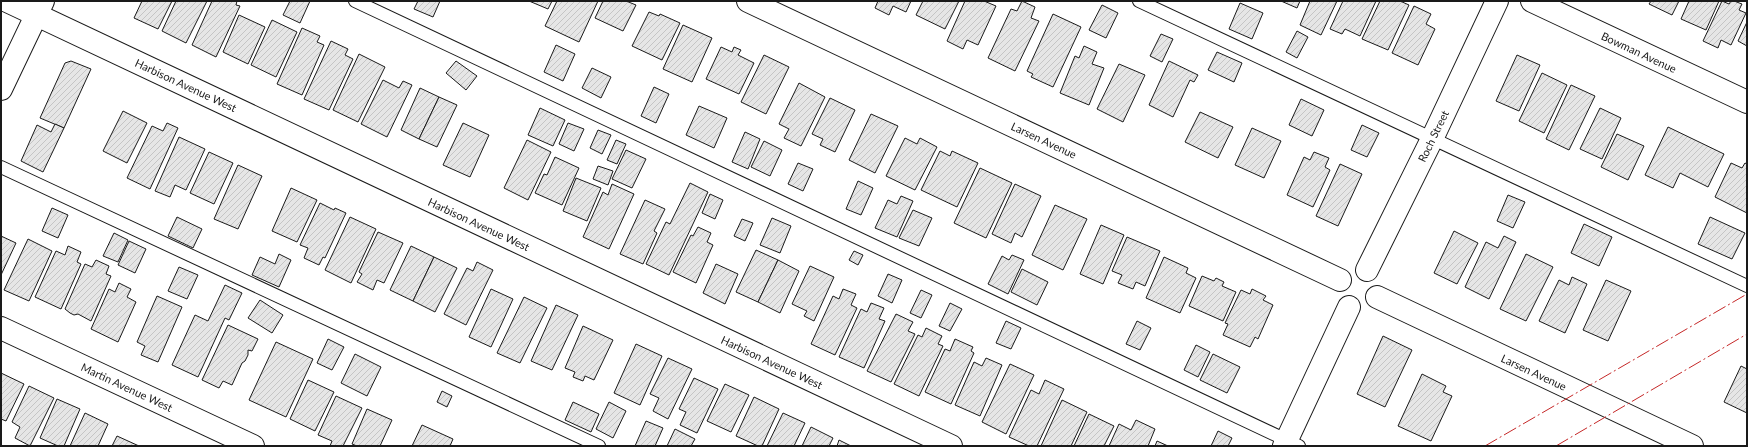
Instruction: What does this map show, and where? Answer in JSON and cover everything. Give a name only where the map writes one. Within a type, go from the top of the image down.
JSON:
[{"type":"street","name":"Harbison Avenue West","points":[[7,1],[40,8],[951,446]]},
{"type":"street","name":"Larsen Avenue","points":[[748,1],[1340,280]]},
{"type":"street","name":"Roch Street","points":[[1367,270],[1432,139],[1497,1]]},
{"type":"street","name":"Bowman Avenue","points":[[1532,1],[1747,102]]},
{"type":"street","points":[[1,89],[40,8]]},
{"type":"street","points":[[1358,268],[1367,270],[1374,276],[1378,284],[1377,297],[1371,304],[1363,308],[1354,309],[1349,307],[1340,298],[1338,289],[1340,280],[1349,270],[1358,268]]},
{"type":"street","name":"Larsen Avenue","points":[[1377,297],[1692,446]]},
{"type":"street","points":[[1290,444],[1349,307]]},
{"type":"street","name":"Martin Avenue West","points":[[1,328],[253,446]]},
{"type":"lane","points":[[355,1],[1290,444]]},
{"type":"lane","points":[[1139,1],[1747,286]]},
{"type":"lane","points":[[1,167],[599,446]]},
{"type":"building","points":[[142,1],[172,1],[158,29],[134,18]]},
{"type":"building","points":[[176,1],[207,1],[186,43],[162,31]]},
{"type":"building","points":[[212,1],[237,1],[236,5],[240,6],[216,57],[192,45]]},
{"type":"building","points":[[290,1],[310,1],[300,23],[283,15]]},
{"type":"building","points":[[418,1],[440,1],[433,17],[414,9]]},
{"type":"building","points":[[529,1],[552,1],[548,9]]},
{"type":"building","points":[[557,1],[598,1],[579,42],[545,26]]},
{"type":"building","points":[[603,1],[626,1],[636,5],[623,31],[595,18]]},
{"type":"building","points":[[878,1],[911,1],[906,12],[893,6],[889,15],[875,8]]},
{"type":"building","points":[[923,1],[959,1],[945,29],[916,15]]},
{"type":"building","points":[[965,1],[984,1],[996,6],[978,45],[967,40],[963,49],[947,41]]},
{"type":"building","points":[[1022,1],[1035,7],[1031,18],[1039,21],[1015,71],[988,58],[1011,9],[1017,11]]},
{"type":"building","points":[[1281,1],[1300,1],[1297,8]]},
{"type":"building","points":[[1310,1],[1337,1],[1321,35],[1300,25]]},
{"type":"building","points":[[1343,1],[1376,1],[1360,36],[1345,29],[1342,34],[1330,29]]},
{"type":"building","points":[[1380,1],[1400,1],[1409,5],[1388,50],[1362,39]]},
{"type":"building","points":[[1651,1],[1679,1],[1672,15],[1649,4]]},
{"type":"building","points":[[1689,1],[1719,1],[1706,30],[1681,19]]},
{"type":"building","points":[[1722,1],[1729,4],[1731,1],[1734,1],[1742,4],[1739,10],[1746,13],[1731,45],[1721,40],[1718,48],[1703,41]]},
{"type":"building","points":[[1240,3],[1263,13],[1252,39],[1229,29]]},
{"type":"building","points":[[1102,5],[1118,13],[1106,38],[1089,30]]},
{"type":"building","points":[[1414,6],[1431,14],[1426,24],[1435,29],[1418,65],[1392,53]]},
{"type":"building","points":[[649,12],[659,16],[660,14],[680,23],[662,60],[632,46]]},
{"type":"building","points":[[1053,14],[1081,27],[1053,87],[1031,77],[1033,74],[1027,71]]},
{"type":"building","points":[[239,15],[265,27],[248,64],[223,52]]},
{"type":"building","points":[[272,20],[297,32],[276,77],[251,65]]},
{"type":"building","points":[[1747,22],[1747,46],[1738,41]]},
{"type":"building","points":[[683,25],[712,38],[692,82],[663,69]]},
{"type":"building","points":[[302,28],[320,36],[317,42],[324,45],[302,95],[277,84]]},
{"type":"building","points":[[1297,31],[1308,37],[1297,58],[1286,52]]},
{"type":"building","points":[[1161,34],[1173,39],[1162,62],[1150,56]]},
{"type":"building","points":[[331,41],[348,49],[345,55],[353,59],[329,110],[304,99]]},
{"type":"building","points":[[556,45],[575,54],[563,81],[544,72]]},
{"type":"building","points":[[1084,46],[1097,52],[1092,64],[1104,68],[1089,105],[1060,93],[1075,56],[1079,58]]},
{"type":"building","points":[[721,47],[732,52],[734,47],[741,50],[738,55],[754,63],[739,94],[706,79]]},
{"type":"building","points":[[1217,52],[1242,63],[1234,82],[1208,70]]},
{"type":"building","points":[[359,54],[385,67],[358,122],[333,110]]},
{"type":"building","points":[[764,55],[789,67],[766,114],[741,102]]},
{"type":"building","points":[[1517,55],[1540,65],[1519,111],[1496,101]]},
{"type":"building","points":[[71,61],[91,69],[64,128],[40,118],[65,63]]},
{"type":"building","points":[[456,61],[477,76],[466,90],[446,73]]},
{"type":"building","points":[[1169,61],[1198,75],[1194,82],[1190,80],[1173,117],[1149,105]]},
{"type":"building","points":[[1119,64],[1145,75],[1123,122],[1097,109]]},
{"type":"building","points":[[592,68],[611,77],[601,98],[582,88]]},
{"type":"building","points":[[1542,73],[1567,85],[1544,133],[1519,121]]},
{"type":"building","points":[[383,80],[399,88],[403,81],[412,85],[387,137],[361,124]]},
{"type":"building","points":[[799,83],[825,97],[801,146],[784,138],[789,129],[779,124]]},
{"type":"building","points":[[1571,85],[1595,96],[1569,150],[1546,139]]},
{"type":"building","points":[[654,87],[669,94],[656,123],[641,116]]},
{"type":"building","points":[[420,88],[439,97],[419,139],[401,130]]},
{"type":"building","points":[[439,97],[457,105],[437,147],[419,139]]},
{"type":"building","points":[[830,98],[855,110],[835,152],[820,145],[823,139],[812,134]]},
{"type":"building","points":[[1301,99],[1324,110],[1312,136],[1289,125]]},
{"type":"building","points":[[699,106],[727,118],[714,148],[686,135]]},
{"type":"building","points":[[540,108],[565,120],[553,146],[528,135]]},
{"type":"building","points":[[1600,108],[1621,118],[1602,159],[1580,149]]},
{"type":"building","points":[[123,111],[147,123],[127,163],[103,151]]},
{"type":"building","points":[[1200,112],[1233,127],[1218,158],[1185,142]]},
{"type":"building","points":[[871,114],[898,126],[875,173],[849,160]]},
{"type":"building","points":[[167,123],[178,128],[150,189],[127,178],[152,126],[163,131]]},
{"type":"building","points":[[463,123],[489,135],[470,177],[443,165]]},
{"type":"building","points":[[568,123],[584,129],[574,151],[559,144]]},
{"type":"building","points":[[55,124],[64,128],[43,172],[21,161],[37,125],[51,132]]},
{"type":"building","points":[[1362,125],[1379,133],[1367,157],[1351,150]]},
{"type":"building","points":[[1668,127],[1724,154],[1708,187],[1680,173],[1673,188],[1645,175]]},
{"type":"building","points":[[1252,128],[1281,141],[1264,178],[1235,165]]},
{"type":"building","points":[[598,130],[611,135],[602,154],[590,148]]},
{"type":"building","points":[[745,132],[760,139],[748,169],[732,162]]},
{"type":"building","points":[[1617,134],[1644,146],[1628,180],[1601,167]]},
{"type":"building","points":[[179,137],[205,149],[186,190],[175,185],[170,197],[155,191]]},
{"type":"building","points":[[905,138],[917,144],[920,138],[937,147],[915,190],[886,176]]},
{"type":"building","points":[[527,140],[551,152],[528,200],[504,188]]},
{"type":"building","points":[[616,140],[626,144],[617,164],[607,160]]},
{"type":"building","points":[[764,141],[782,150],[770,176],[751,167]]},
{"type":"building","points":[[626,150],[646,159],[632,188],[612,179]]},
{"type":"building","points":[[940,151],[950,156],[952,151],[978,163],[957,207],[921,190]]},
{"type":"building","points":[[209,152],[233,163],[214,204],[190,193]]},
{"type":"building","points":[[1314,152],[1329,158],[1325,167],[1330,170],[1313,207],[1287,195],[1304,157],[1310,160]]},
{"type":"building","points":[[555,157],[579,168],[562,205],[535,193],[544,174],[547,175]]},
{"type":"building","points":[[798,163],[813,169],[803,191],[788,184]]},
{"type":"building","points":[[1731,163],[1742,168],[1745,163],[1747,164],[1747,213],[1715,197]]},
{"type":"building","points":[[1340,164],[1362,174],[1338,226],[1316,216]]},
{"type":"building","points":[[238,165],[262,176],[238,229],[214,219]]},
{"type":"building","points":[[598,166],[613,171],[608,185],[593,179]]},
{"type":"building","points":[[980,168],[1012,183],[986,238],[954,223]]},
{"type":"building","points":[[576,178],[601,188],[587,221],[563,211]]},
{"type":"building","points":[[858,181],[873,188],[861,215],[846,209]]},
{"type":"building","points":[[690,183],[708,192],[669,275],[646,264],[666,222],[670,224]]},
{"type":"building","points":[[612,184],[634,194],[609,249],[583,237],[603,192],[608,195]]},
{"type":"building","points":[[1015,184],[1041,196],[1022,237],[1015,233],[1011,243],[992,234]]},
{"type":"building","points":[[291,188],[317,200],[297,242],[272,231]]},
{"type":"building","points":[[710,194],[723,200],[715,219],[702,213]]},
{"type":"building","points":[[1508,195],[1525,202],[1513,228],[1497,221]]},
{"type":"building","points":[[901,196],[913,201],[897,237],[875,228],[888,200],[897,204]]},
{"type":"building","points":[[645,200],[665,209],[654,231],[657,233],[643,264],[620,254]]},
{"type":"building","points":[[320,203],[334,210],[335,208],[346,213],[325,258],[323,257],[319,265],[304,258],[308,248],[300,245]]},
{"type":"building","points":[[1055,205],[1087,219],[1063,270],[1032,255]]},
{"type":"building","points":[[52,208],[68,215],[58,238],[42,231]]},
{"type":"building","points":[[913,210],[932,218],[919,246],[899,238]]},
{"type":"building","points":[[177,217],[202,229],[193,248],[168,236]]},
{"type":"building","points":[[350,217],[376,229],[351,283],[325,270]]},
{"type":"building","points":[[1710,217],[1745,233],[1732,259],[1698,244]]},
{"type":"building","points":[[772,218],[791,226],[780,253],[760,245]]},
{"type":"building","points":[[742,219],[753,223],[745,241],[734,236]]},
{"type":"building","points":[[1584,224],[1612,237],[1599,266],[1571,253]]},
{"type":"building","points":[[1101,225],[1124,235],[1103,284],[1080,274]]},
{"type":"building","points":[[698,227],[711,233],[707,242],[713,245],[696,283],[673,272],[691,235],[693,236]]},
{"type":"building","points":[[1454,231],[1478,243],[1457,284],[1434,273]]},
{"type":"building","points":[[378,232],[403,243],[384,283],[377,280],[373,290],[357,282],[362,274],[359,272]]},
{"type":"building","points":[[114,233],[128,240],[118,262],[103,256]]},
{"type":"building","points":[[1,236],[16,243],[1,275]]},
{"type":"building","points":[[1504,236],[1516,242],[1489,299],[1465,287],[1486,242],[1498,248]]},
{"type":"building","points":[[1127,237],[1160,251],[1145,286],[1136,282],[1133,289],[1118,283],[1122,275],[1112,271]]},
{"type":"building","points":[[28,239],[52,251],[29,301],[4,290]]},
{"type":"building","points":[[129,241],[146,249],[135,273],[118,265]]},
{"type":"building","points":[[68,246],[81,252],[77,262],[81,264],[61,309],[35,297],[56,251],[65,255]]},
{"type":"building","points":[[411,246],[434,257],[413,301],[390,290]]},
{"type":"building","points":[[756,250],[778,260],[758,302],[736,292]]},
{"type":"building","points":[[854,251],[863,255],[858,265],[849,260]]},
{"type":"building","points":[[279,254],[291,260],[279,287],[252,275],[260,257],[275,264]]},
{"type":"building","points":[[1526,254],[1553,267],[1526,321],[1500,309]]},
{"type":"building","points":[[1012,255],[1024,260],[1008,294],[988,284],[1002,256],[1009,260]]},
{"type":"building","points":[[434,257],[457,268],[435,312],[413,301]]},
{"type":"building","points":[[1164,257],[1188,268],[1186,273],[1196,278],[1180,313],[1146,298]]},
{"type":"building","points":[[96,260],[109,266],[106,274],[111,276],[91,321],[78,314],[74,315],[65,309],[85,264],[92,267]]},
{"type":"building","points":[[778,260],[799,271],[780,313],[758,302]]},
{"type":"building","points":[[477,262],[493,270],[466,325],[444,314],[467,268],[473,271]]},
{"type":"building","points":[[716,264],[738,274],[725,304],[703,293]]},
{"type":"building","points":[[810,266],[834,277],[814,321],[804,316],[807,311],[792,304]]},
{"type":"building","points":[[179,267],[198,275],[187,299],[168,291]]},
{"type":"building","points":[[1022,269],[1048,282],[1037,305],[1011,292]]},
{"type":"building","points":[[888,274],[902,280],[892,303],[878,296]]},
{"type":"building","points":[[1202,276],[1214,281],[1216,278],[1224,282],[1222,286],[1236,292],[1223,321],[1189,306]]},
{"type":"building","points":[[1572,277],[1587,284],[1565,333],[1539,321],[1559,280],[1569,285]]},
{"type":"building","points":[[1606,280],[1631,291],[1608,341],[1583,330]]},
{"type":"building","points":[[119,283],[131,289],[127,297],[136,302],[118,342],[91,329],[109,289],[115,292]]},
{"type":"building","points":[[225,285],[242,293],[229,320],[225,318],[198,377],[172,365],[195,315],[208,321]]},
{"type":"building","points":[[491,289],[513,299],[491,347],[469,337]]},
{"type":"building","points":[[843,289],[856,294],[851,305],[857,308],[835,355],[811,344],[833,296],[839,299]]},
{"type":"building","points":[[1252,289],[1266,296],[1263,300],[1273,305],[1258,339],[1255,337],[1250,347],[1223,335],[1228,324],[1225,323],[1241,290],[1250,294]]},
{"type":"building","points":[[921,290],[932,295],[921,318],[910,313]]},
{"type":"building","points":[[157,296],[182,307],[158,362],[141,355],[145,346],[137,342]]},
{"type":"building","points":[[524,297],[547,308],[520,363],[497,353]]},
{"type":"building","points":[[260,300],[283,315],[272,333],[248,318]]},
{"type":"building","points":[[871,303],[884,308],[879,319],[885,321],[864,368],[839,357],[861,309],[867,312]]},
{"type":"building","points":[[950,303],[962,309],[950,331],[939,326]]},
{"type":"building","points":[[556,305],[578,315],[552,370],[531,361]]},
{"type":"building","points":[[896,314],[913,322],[908,331],[915,334],[891,382],[867,371]]},
{"type":"building","points":[[1006,321],[1021,328],[1011,349],[996,343]]},
{"type":"building","points":[[1137,321],[1151,328],[1140,350],[1126,344]]},
{"type":"building","points":[[228,325],[258,339],[252,351],[248,350],[248,355],[242,363],[232,385],[223,381],[219,388],[202,380]]},
{"type":"building","points":[[583,326],[613,340],[594,380],[585,376],[583,381],[573,377],[575,372],[565,368]]},
{"type":"building","points":[[926,328],[942,336],[938,344],[943,346],[919,396],[894,384],[918,335],[922,337]]},
{"type":"building","points":[[1383,336],[1412,350],[1385,407],[1357,394]]},
{"type":"building","points":[[328,339],[344,347],[332,370],[317,363]]},
{"type":"building","points":[[955,339],[973,347],[971,351],[974,353],[951,404],[925,392],[945,349],[950,351]]},
{"type":"building","points":[[276,342],[313,359],[286,417],[249,400]]},
{"type":"building","points":[[636,344],[662,356],[640,405],[614,393]]},
{"type":"building","points":[[1196,345],[1210,352],[1198,377],[1184,370]]},
{"type":"building","points":[[355,354],[381,367],[367,396],[341,383]]},
{"type":"building","points":[[1213,354],[1240,367],[1227,393],[1200,380]]},
{"type":"building","points":[[668,358],[692,369],[668,419],[653,411],[659,398],[650,394]]},
{"type":"building","points":[[986,358],[1002,365],[980,416],[955,405],[974,362],[982,366]]},
{"type":"building","points":[[1010,364],[1034,375],[1006,434],[982,422]]},
{"type":"building","points":[[1741,366],[1747,369],[1747,413],[1724,402]]},
{"type":"building","points":[[1,373],[24,384],[6,421],[1,419]]},
{"type":"building","points":[[1422,374],[1446,386],[1443,392],[1452,396],[1431,441],[1398,426]]},
{"type":"building","points":[[694,378],[718,389],[697,433],[680,425],[686,412],[679,409]]},
{"type":"building","points":[[308,380],[334,392],[315,431],[290,419]]},
{"type":"building","points":[[1045,380],[1064,389],[1037,446],[1029,446],[1009,437],[1031,390],[1039,394]]},
{"type":"building","points":[[725,384],[749,395],[731,432],[707,421]]},
{"type":"building","points":[[29,386],[54,398],[30,446],[15,438],[20,427],[12,422]]},
{"type":"building","points":[[442,391],[452,396],[447,407],[437,402]]},
{"type":"building","points":[[336,396],[362,408],[343,446],[330,446],[332,441],[318,435]]},
{"type":"building","points":[[754,397],[779,409],[762,446],[758,446],[736,436]]},
{"type":"building","points":[[57,399],[80,409],[64,446],[58,446],[40,438]]},
{"type":"building","points":[[1062,400],[1087,412],[1071,446],[1041,446]]},
{"type":"building","points":[[573,402],[599,414],[591,432],[565,420]]},
{"type":"building","points":[[609,402],[626,411],[613,438],[596,429]]},
{"type":"building","points":[[367,409],[392,420],[380,446],[357,446],[352,444]]},
{"type":"building","points":[[85,413],[108,424],[98,446],[70,446]]},
{"type":"building","points":[[783,413],[805,423],[794,446],[767,446]]},
{"type":"building","points":[[1089,414],[1114,426],[1104,446],[1074,446]]},
{"type":"building","points":[[1136,420],[1155,429],[1148,446],[1109,446],[1119,424],[1131,430]]},
{"type":"building","points":[[646,421],[663,428],[655,446],[635,446]]},
{"type":"building","points":[[422,425],[453,439],[450,446],[412,446]]},
{"type":"building","points":[[811,427],[833,438],[829,446],[802,446]]},
{"type":"building","points":[[675,429],[695,439],[691,446],[667,446]]},
{"type":"building","points":[[1218,431],[1232,438],[1228,446],[1211,446]]},
{"type":"building","points":[[117,436],[139,446],[112,446]]},
{"type":"building","points":[[839,440],[851,446],[837,446]]},
{"type":"building","points":[[1157,441],[1168,446],[1155,446]]},
{"type":"power","points":[[1485,446],[1747,294]]},
{"type":"power","points":[[1556,446],[1747,334]]}]
